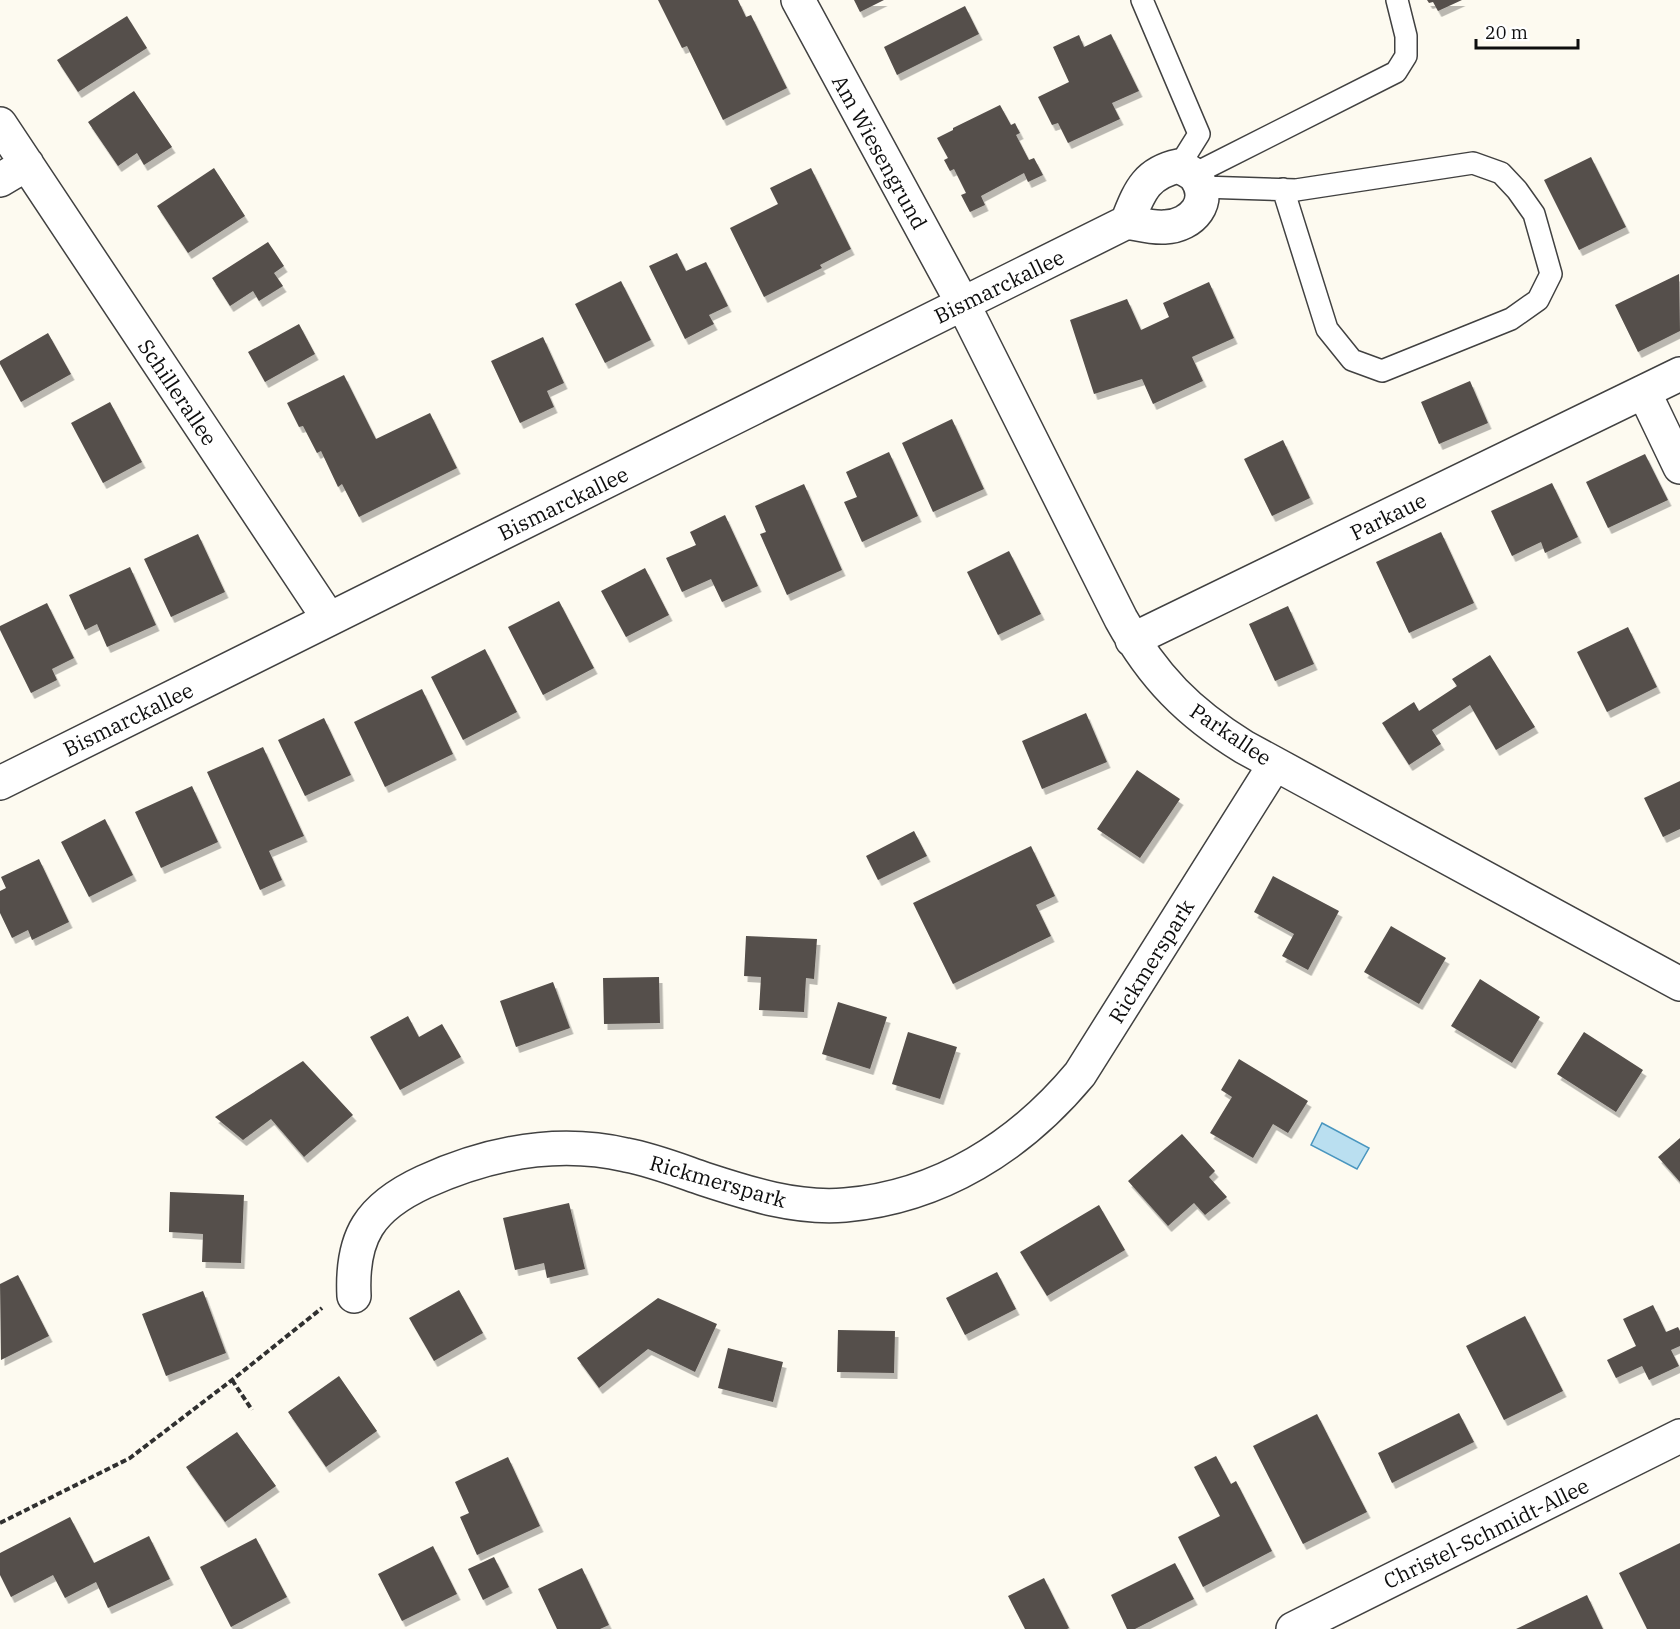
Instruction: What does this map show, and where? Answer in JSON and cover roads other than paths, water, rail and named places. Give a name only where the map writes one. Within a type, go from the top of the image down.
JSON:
[{"type":"street","name":"Am Wiesengrund","points":[[798,0],[963,304]]},
{"type":"street","name":"Schillerallee","points":[[0,124],[13,172],[329,619]]},
{"type":"street","points":[[1164,169],[1191,176],[1203,199],[1197,214],[1184,222],[1166,227],[1127,222],[1137,197],[1150,178],[1164,169]]},
{"type":"street","name":"Bismarckallee","points":[[0,783],[1127,222]]},
{"type":"street","name":"Parkallee","points":[[963,304],[1132,640],[1161,679],[1195,713],[1214,728],[1275,764],[1680,984]]},
{"type":"street","name":"Parkaue","points":[[1132,640],[1680,374]]},
{"type":"street","points":[[1644,392],[1680,467]]},
{"type":"street","name":"Rickmerspark","points":[[354,1290],[355,1262],[362,1236],[386,1204],[397,1195],[444,1173],[512,1152],[569,1148],[626,1155],[757,1195],[800,1204],[866,1203],[909,1193],[955,1176],[983,1160],[1035,1122],[1080,1074],[1275,764]]},
{"type":"street","name":"Christel-Schmidt-Allee","points":[[1293,1629],[1680,1436]]},
{"type":"lane","points":[[1142,0],[1199,134],[1191,176]]},
{"type":"lane","points":[[1191,176],[1396,72],[1406,56],[1406,36],[1397,0]]},
{"type":"lane","points":[[1191,176],[1296,190],[1473,163],[1501,173],[1529,206],[1534,214],[1551,274],[1538,300],[1511,319],[1382,371],[1352,360],[1327,329],[1283,189]]},
{"type":"water","points":[[1322,1123],[1369,1148],[1357,1169],[1311,1145]]}]
